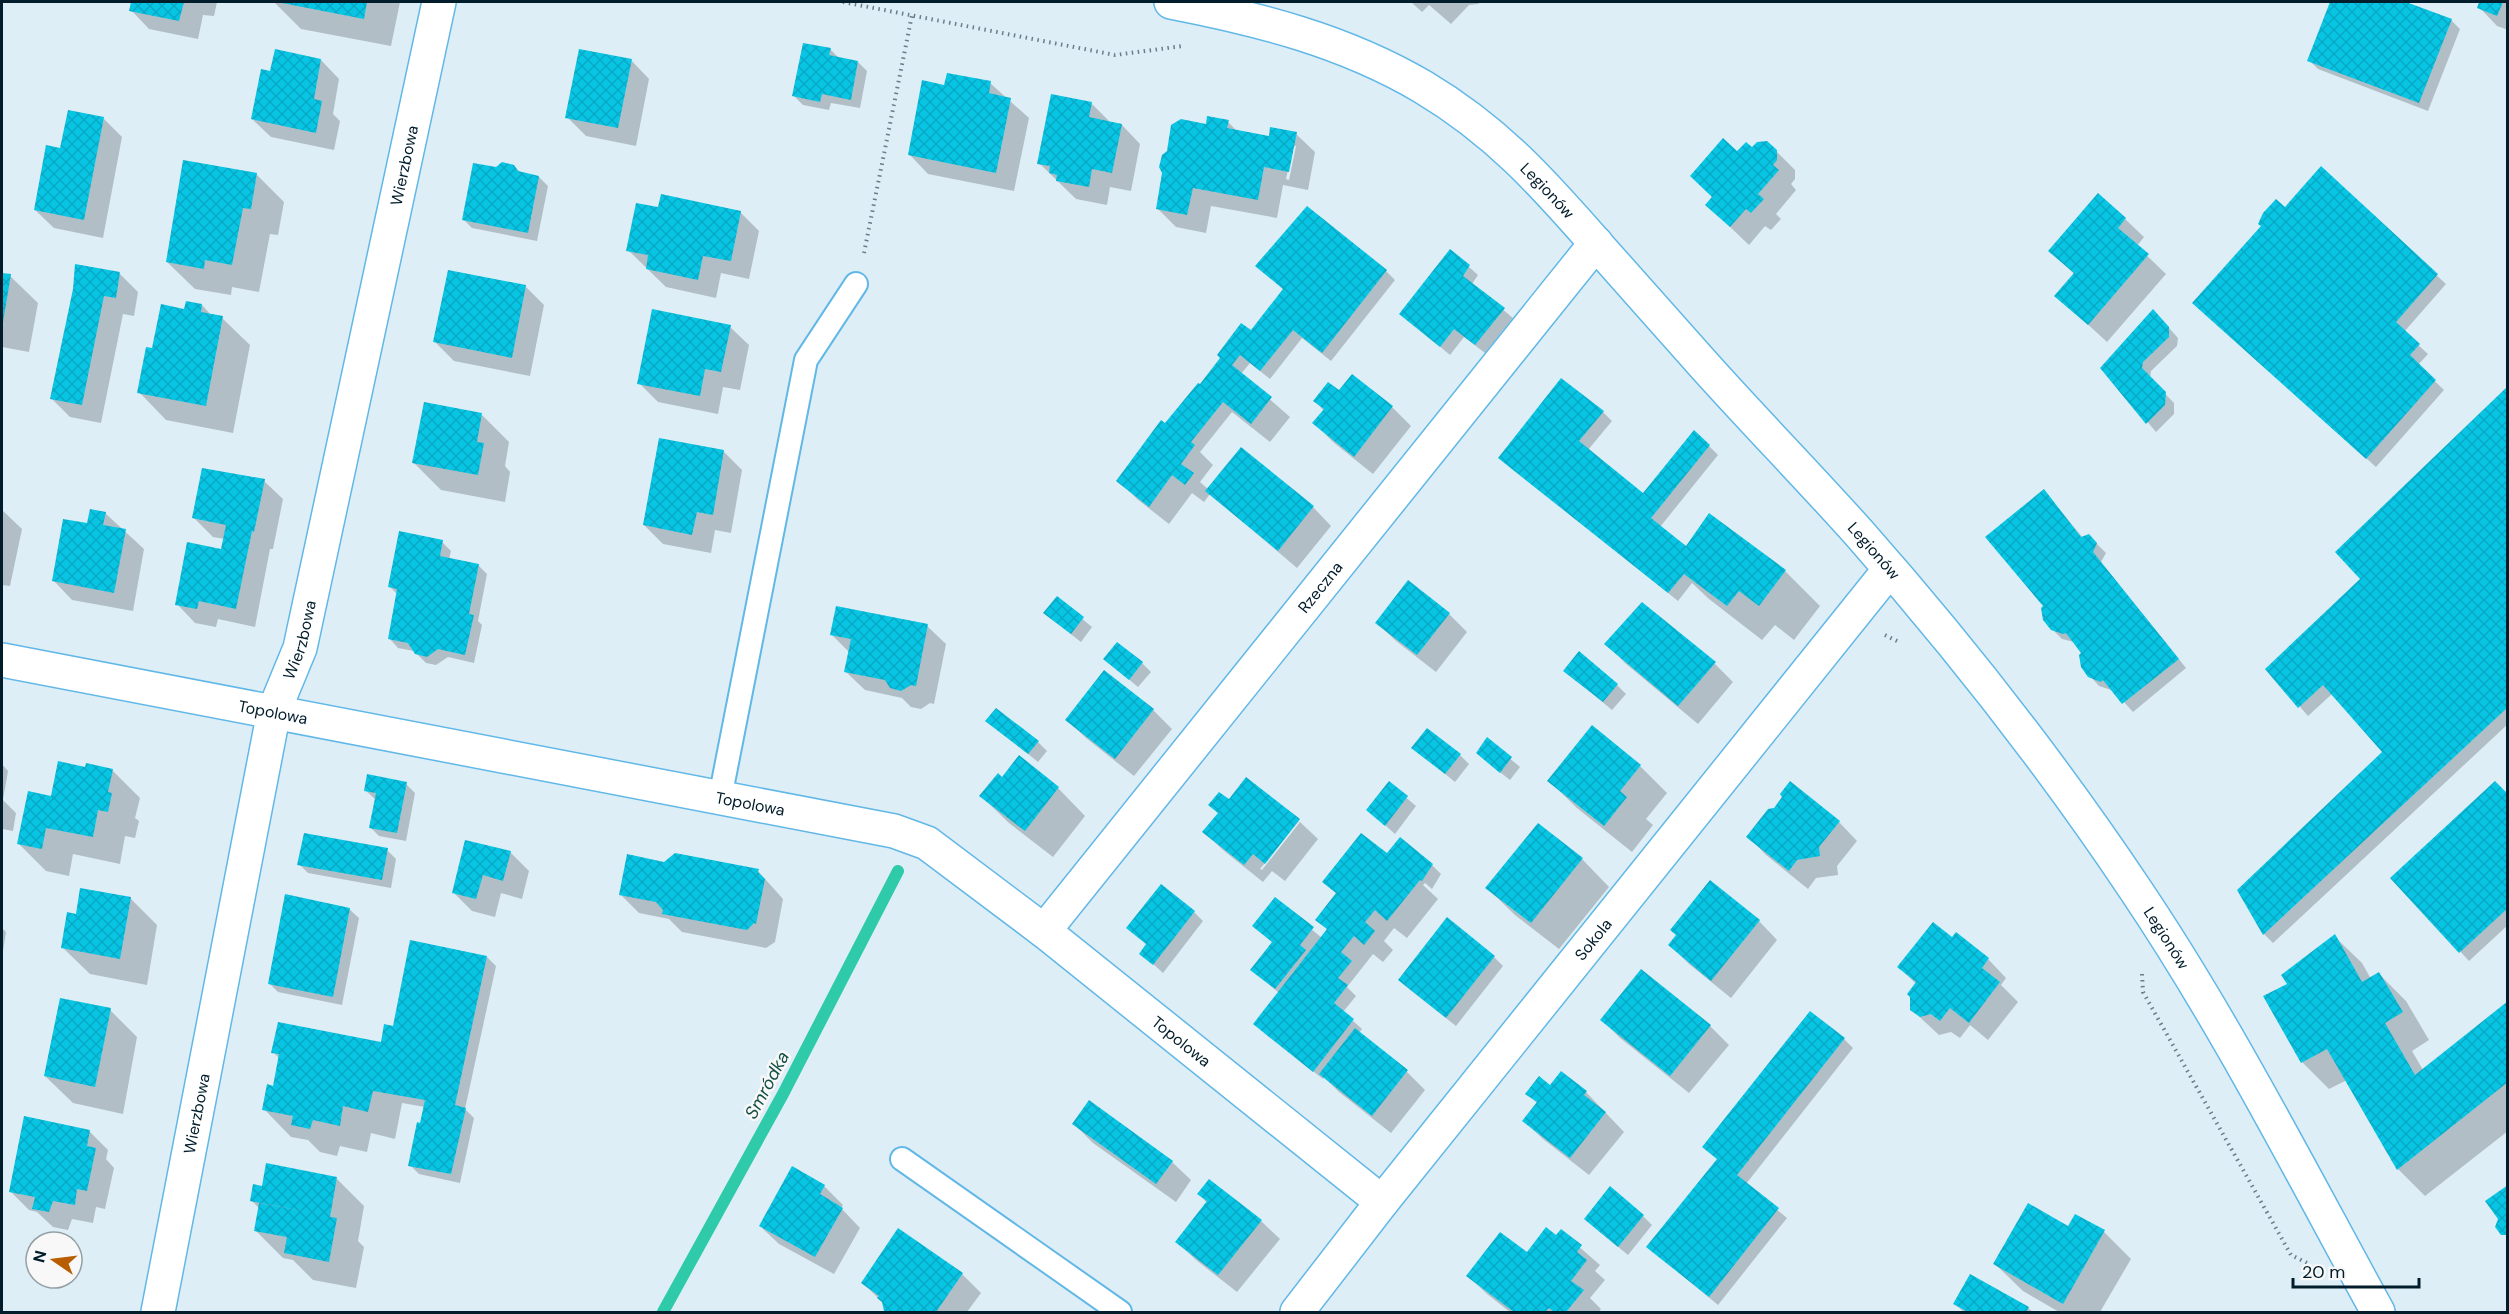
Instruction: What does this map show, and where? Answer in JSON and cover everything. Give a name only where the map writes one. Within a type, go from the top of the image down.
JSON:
[{"type":"street","name":"Wierzbowa","points":[[158,1312],[274,711],[300,648],[439,2]]},
{"type":"street","name":"Legionów","points":[[1171,2],[1241,15],[1331,43],[1382,64],[1424,87],[1469,118],[1534,173],[1890,569],[2042,757],[2137,891],[2186,967],[2242,1063],[2378,1312]]},
{"type":"street","name":"Rzeczna","points":[[1044,931],[1596,243]]},
{"type":"street","name":"Sokola","points":[[1297,1312],[1382,1202],[1890,569]]},
{"type":"street","name":"Topolowa","points":[[2,660],[894,831],[927,843],[1044,931],[1382,1202]]},
{"type":"lane","points":[[720,798],[806,360],[856,284]]},
{"type":"lane","points":[[902,1160],[1120,1312]]},
{"type":"path","points":[[843,2],[1115,55],[1174,46],[1194,46]]},
{"type":"path","points":[[856,284],[912,15]]},
{"type":"path","points":[[1880,633],[1899,642],[1906,649]]},
{"type":"path","points":[[2141,966],[2143,992],[2291,1255],[2311,1266]]},
{"type":"building","points":[[131,2],[184,2],[179,21],[129,11]]},
{"type":"building","points":[[277,2],[367,2],[364,19]]},
{"type":"building","points":[[2330,2],[2406,2],[2452,19],[2419,103],[2307,61]]},
{"type":"building","points":[[2479,2],[2503,2],[2497,16],[2477,8]]},
{"type":"building","points":[[803,43],[831,48],[829,55],[858,61],[851,100],[822,94],[820,102],[792,96]]},
{"type":"building","points":[[275,49],[321,59],[314,99],[322,101],[316,133],[251,119],[261,69],[270,71]]},
{"type":"building","points":[[579,49],[632,59],[618,128],[565,118]]},
{"type":"building","points":[[947,73],[991,81],[989,93],[1011,98],[996,173],[908,155],[922,80],[944,85]]},
{"type":"building","points":[[1051,94],[1092,102],[1089,117],[1122,124],[1112,173],[1092,169],[1089,187],[1056,181],[1057,175],[1049,173],[1050,166],[1037,164]]},
{"type":"building","points":[[68,110],[104,117],[84,220],[34,210],[46,145],[60,148]]},
{"type":"building","points":[[1207,116],[1229,120],[1227,128],[1269,136],[1270,127],[1297,132],[1289,172],[1264,167],[1258,200],[1193,188],[1187,215],[1156,209],[1162,173],[1159,167],[1162,155],[1167,151],[1171,125],[1181,119],[1206,124]]},
{"type":"building","points":[[1723,138],[1737,151],[1746,142],[1752,147],[1757,142],[1767,141],[1777,150],[1777,160],[1773,165],[1779,170],[1758,194],[1764,199],[1751,213],[1746,209],[1730,227],[1705,205],[1712,197],[1690,176]]},
{"type":"building","points":[[183,160],[257,173],[251,209],[243,208],[232,265],[205,260],[204,269],[166,262]]},
{"type":"building","points":[[502,162],[514,165],[518,171],[539,176],[528,233],[462,220],[473,163],[496,167]]},
{"type":"building","points":[[2321,166],[2438,274],[2396,322],[2420,344],[2410,355],[2436,380],[2366,459],[2192,303],[2261,226],[2258,224],[2263,213],[2276,199],[2285,207]]},
{"type":"building","points":[[2098,193],[2126,218],[2118,228],[2149,254],[2088,325],[2054,296],[2074,273],[2048,251]]},
{"type":"building","points":[[661,194],[741,211],[731,261],[703,256],[698,280],[646,269],[648,255],[626,251],[636,203],[658,207]]},
{"type":"building","points":[[1307,206],[1387,270],[1322,353],[1293,330],[1260,371],[1240,355],[1232,365],[1272,397],[1251,424],[1223,402],[1191,442],[1195,445],[1181,464],[1194,473],[1185,485],[1172,475],[1149,507],[1116,481],[1161,420],[1165,423],[1198,383],[1200,384],[1220,358],[1217,355],[1241,323],[1251,330],[1283,289],[1255,266]]},
{"type":"building","points":[[1450,249],[1470,265],[1463,276],[1505,308],[1475,345],[1454,329],[1440,347],[1399,314]]},
{"type":"building","points":[[75,264],[120,272],[116,298],[104,296],[82,405],[50,399],[73,289]]},
{"type":"building","points":[[448,270],[526,285],[512,358],[433,342]]},
{"type":"building","points":[[2,273],[11,274],[3,322],[2,322]]},
{"type":"building","points":[[186,301],[202,304],[201,312],[223,316],[206,406],[137,393],[146,347],[152,348],[161,304],[184,309]]},
{"type":"building","points":[[652,309],[731,325],[721,372],[705,369],[700,396],[637,384]]},
{"type":"building","points":[[2153,309],[2169,327],[2169,337],[2143,362],[2142,368],[2166,392],[2165,405],[2146,424],[2100,368]]},
{"type":"building","points":[[1352,374],[1393,406],[1354,457],[1312,423],[1324,409],[1313,401],[1328,382],[1339,390]]},
{"type":"building","points":[[1561,378],[1604,411],[1579,441],[1643,493],[1694,430],[1710,445],[1651,518],[1686,546],[1709,513],[1786,570],[1759,606],[1739,591],[1727,606],[1684,574],[1668,593],[1498,458]]},
{"type":"building","points":[[2508,386],[2508,707],[2263,935],[2237,890],[2382,752],[2323,685],[2298,708],[2265,669],[2360,579],[2335,552]]},
{"type":"building","points":[[424,402],[482,413],[477,442],[484,443],[478,475],[412,463]]},
{"type":"building","points":[[659,438],[724,450],[713,515],[697,512],[692,535],[643,525]]},
{"type":"building","points":[[1241,447],[1314,506],[1278,551],[1205,491]]},
{"type":"building","points":[[202,468],[265,479],[236,609],[199,601],[197,609],[175,605],[187,542],[221,549],[226,525],[192,518]]},
{"type":"building","points":[[2044,489],[2081,537],[2089,534],[2097,543],[2093,552],[2179,659],[2122,704],[2103,680],[2101,682],[2088,677],[2081,667],[2079,655],[2081,653],[2066,633],[2051,630],[2043,620],[2041,608],[2043,606],[1985,537]]},
{"type":"building","points":[[90,509],[106,512],[103,525],[126,529],[114,593],[52,581],[63,519],[87,523]]},
{"type":"building","points":[[399,531],[443,540],[440,556],[479,564],[469,614],[474,615],[465,655],[438,649],[427,657],[415,654],[408,643],[388,639],[397,589],[388,587]]},
{"type":"building","points":[[1408,580],[1450,613],[1417,655],[1375,623]]},
{"type":"building","points":[[1057,596],[1084,617],[1071,634],[1043,613]]},
{"type":"building","points":[[1642,602],[1716,662],[1678,706],[1604,644]]},
{"type":"building","points":[[836,606],[928,624],[916,686],[911,685],[901,691],[890,688],[885,680],[844,672],[851,639],[830,635]]},
{"type":"building","points":[[1117,642],[1143,662],[1129,680],[1103,659]]},
{"type":"building","points":[[1579,651],[1618,684],[1603,702],[1563,671]]},
{"type":"building","points":[[1104,670],[1154,709],[1115,759],[1065,720]]},
{"type":"building","points":[[996,708],[1039,741],[1028,754],[985,721]]},
{"type":"building","points":[[1592,725],[1641,765],[1620,791],[1627,797],[1604,826],[1547,781]]},
{"type":"building","points":[[1427,728],[1461,754],[1445,774],[1411,748]]},
{"type":"building","points":[[1487,737],[1512,757],[1500,773],[1476,753]]},
{"type":"building","points":[[1019,755],[1059,787],[1025,831],[979,796],[998,773],[1002,777]]},
{"type":"building","points":[[58,761],[85,767],[86,763],[113,769],[108,792],[112,793],[108,812],[98,810],[93,837],[46,828],[42,849],[17,844],[28,791],[51,796]]},
{"type":"building","points":[[367,774],[407,782],[397,833],[369,828],[376,793],[364,791]]},
{"type":"building","points":[[1246,777],[1300,819],[1265,864],[1253,854],[1244,865],[1202,832],[1218,813],[1208,805],[1219,792],[1229,799]]},
{"type":"building","points":[[1389,781],[1408,796],[1385,826],[1366,810]]},
{"type":"building","points":[[1790,781],[1840,821],[1819,847],[1820,856],[1797,860],[1789,871],[1746,837],[1768,809],[1774,808],[1782,797],[1780,794]]},
{"type":"building","points":[[2495,781],[2508,794],[2508,908],[2459,953],[2390,878]]},
{"type":"building","points":[[1538,823],[1583,858],[1531,923],[1485,888]]},
{"type":"building","points":[[304,833],[388,848],[382,880],[297,865]]},
{"type":"building","points":[[1361,833],[1387,853],[1400,837],[1433,864],[1422,881],[1420,880],[1387,921],[1375,910],[1365,922],[1375,931],[1364,945],[1354,936],[1341,952],[1352,961],[1338,978],[1348,985],[1334,1003],[1354,1019],[1313,1072],[1253,1024],[1327,929],[1315,920],[1336,893],[1322,882]]},
{"type":"building","points":[[465,840],[511,851],[503,881],[483,875],[476,899],[452,893]]},
{"type":"building","points":[[675,853],[759,869],[758,872],[765,879],[756,924],[754,923],[747,930],[662,914],[663,910],[656,902],[619,895],[627,854],[664,862]]},
{"type":"building","points":[[1710,880],[1760,920],[1711,981],[1668,945],[1676,935],[1670,930]]},
{"type":"building","points":[[1161,884],[1195,911],[1153,965],[1139,954],[1146,944],[1126,928]]},
{"type":"building","points":[[80,888],[131,897],[120,959],[61,948],[67,912],[76,914]]},
{"type":"building","points":[[285,894],[350,908],[333,997],[268,984]]},
{"type":"building","points":[[1275,897],[1314,927],[1300,945],[1306,950],[1275,989],[1250,970],[1272,942],[1252,926]]},
{"type":"building","points":[[1447,917],[1495,956],[1446,1018],[1398,980]]},
{"type":"building","points":[[1933,922],[1952,937],[1956,932],[1989,958],[1982,968],[2000,982],[1969,1023],[1950,1008],[1940,1021],[1931,1014],[1920,1017],[1910,1010],[1910,997],[1907,994],[1916,982],[1897,967]]},
{"type":"building","points":[[2335,934],[2362,982],[2379,972],[2403,1012],[2385,1023],[2415,1075],[2508,1001],[2508,1082],[2397,1170],[2327,1049],[2301,1063],[2263,996],[2287,984],[2281,975]]},
{"type":"building","points":[[410,940],[487,956],[455,1105],[466,1108],[451,1174],[408,1166],[417,1122],[420,1123],[425,1100],[373,1091],[368,1112],[343,1106],[340,1126],[313,1120],[310,1129],[291,1125],[293,1116],[262,1110],[267,1084],[273,1086],[279,1054],[271,1053],[278,1022],[381,1042],[384,1024],[393,1026]]},
{"type":"building","points":[[1641,969],[1711,1025],[1670,1076],[1600,1020]]},
{"type":"building","points":[[60,998],[111,1008],[95,1087],[44,1076]]},
{"type":"building","points":[[1810,1011],[1845,1038],[1737,1175],[1779,1208],[1709,1297],[1646,1247],[1717,1159],[1702,1147]]},
{"type":"building","points":[[1355,1028],[1408,1070],[1372,1116],[1319,1074]]},
{"type":"building","points":[[1561,1071],[1587,1091],[1584,1095],[1606,1112],[1570,1158],[1522,1121],[1537,1102],[1525,1094],[1539,1076],[1550,1085]]},
{"type":"building","points":[[1089,1100],[1173,1161],[1156,1184],[1072,1124]]},
{"type":"building","points":[[24,1116],[90,1130],[87,1146],[96,1148],[87,1191],[77,1189],[75,1205],[53,1201],[49,1212],[32,1209],[35,1197],[9,1192]]},
{"type":"building","points":[[266,1163],[337,1177],[330,1217],[337,1218],[329,1262],[284,1253],[287,1237],[254,1231],[259,1203],[324,1215],[250,1201],[253,1184],[262,1186]]},
{"type":"building","points":[[792,1166],[825,1185],[820,1194],[843,1208],[815,1257],[759,1226]]},
{"type":"building","points":[[1209,1179],[1262,1220],[1218,1275],[1175,1242],[1207,1201],[1197,1194]]},
{"type":"building","points":[[2508,1185],[2508,1235],[2501,1235],[2495,1227],[2498,1219],[2485,1201]]},
{"type":"building","points":[[1610,1186],[1644,1215],[1618,1247],[1584,1219]]},
{"type":"building","points":[[2028,1203],[2068,1226],[2075,1214],[2105,1230],[2063,1304],[1993,1264]]},
{"type":"building","points":[[1546,1227],[1556,1235],[1561,1229],[1582,1245],[1577,1252],[1587,1260],[1571,1281],[1584,1290],[1566,1312],[1554,1312],[1549,1308],[1545,1312],[1514,1312],[1466,1276],[1500,1232],[1527,1252]]},
{"type":"building","points":[[898,1228],[963,1273],[936,1312],[886,1312],[882,1302],[877,1298],[879,1296],[861,1283]]},
{"type":"building","points":[[1970,1274],[2029,1307],[2026,1312],[1968,1312],[1953,1304]]},
{"type":"waterway","name":"Smródka","points":[[663,1312],[783,1094],[898,871]]}]
